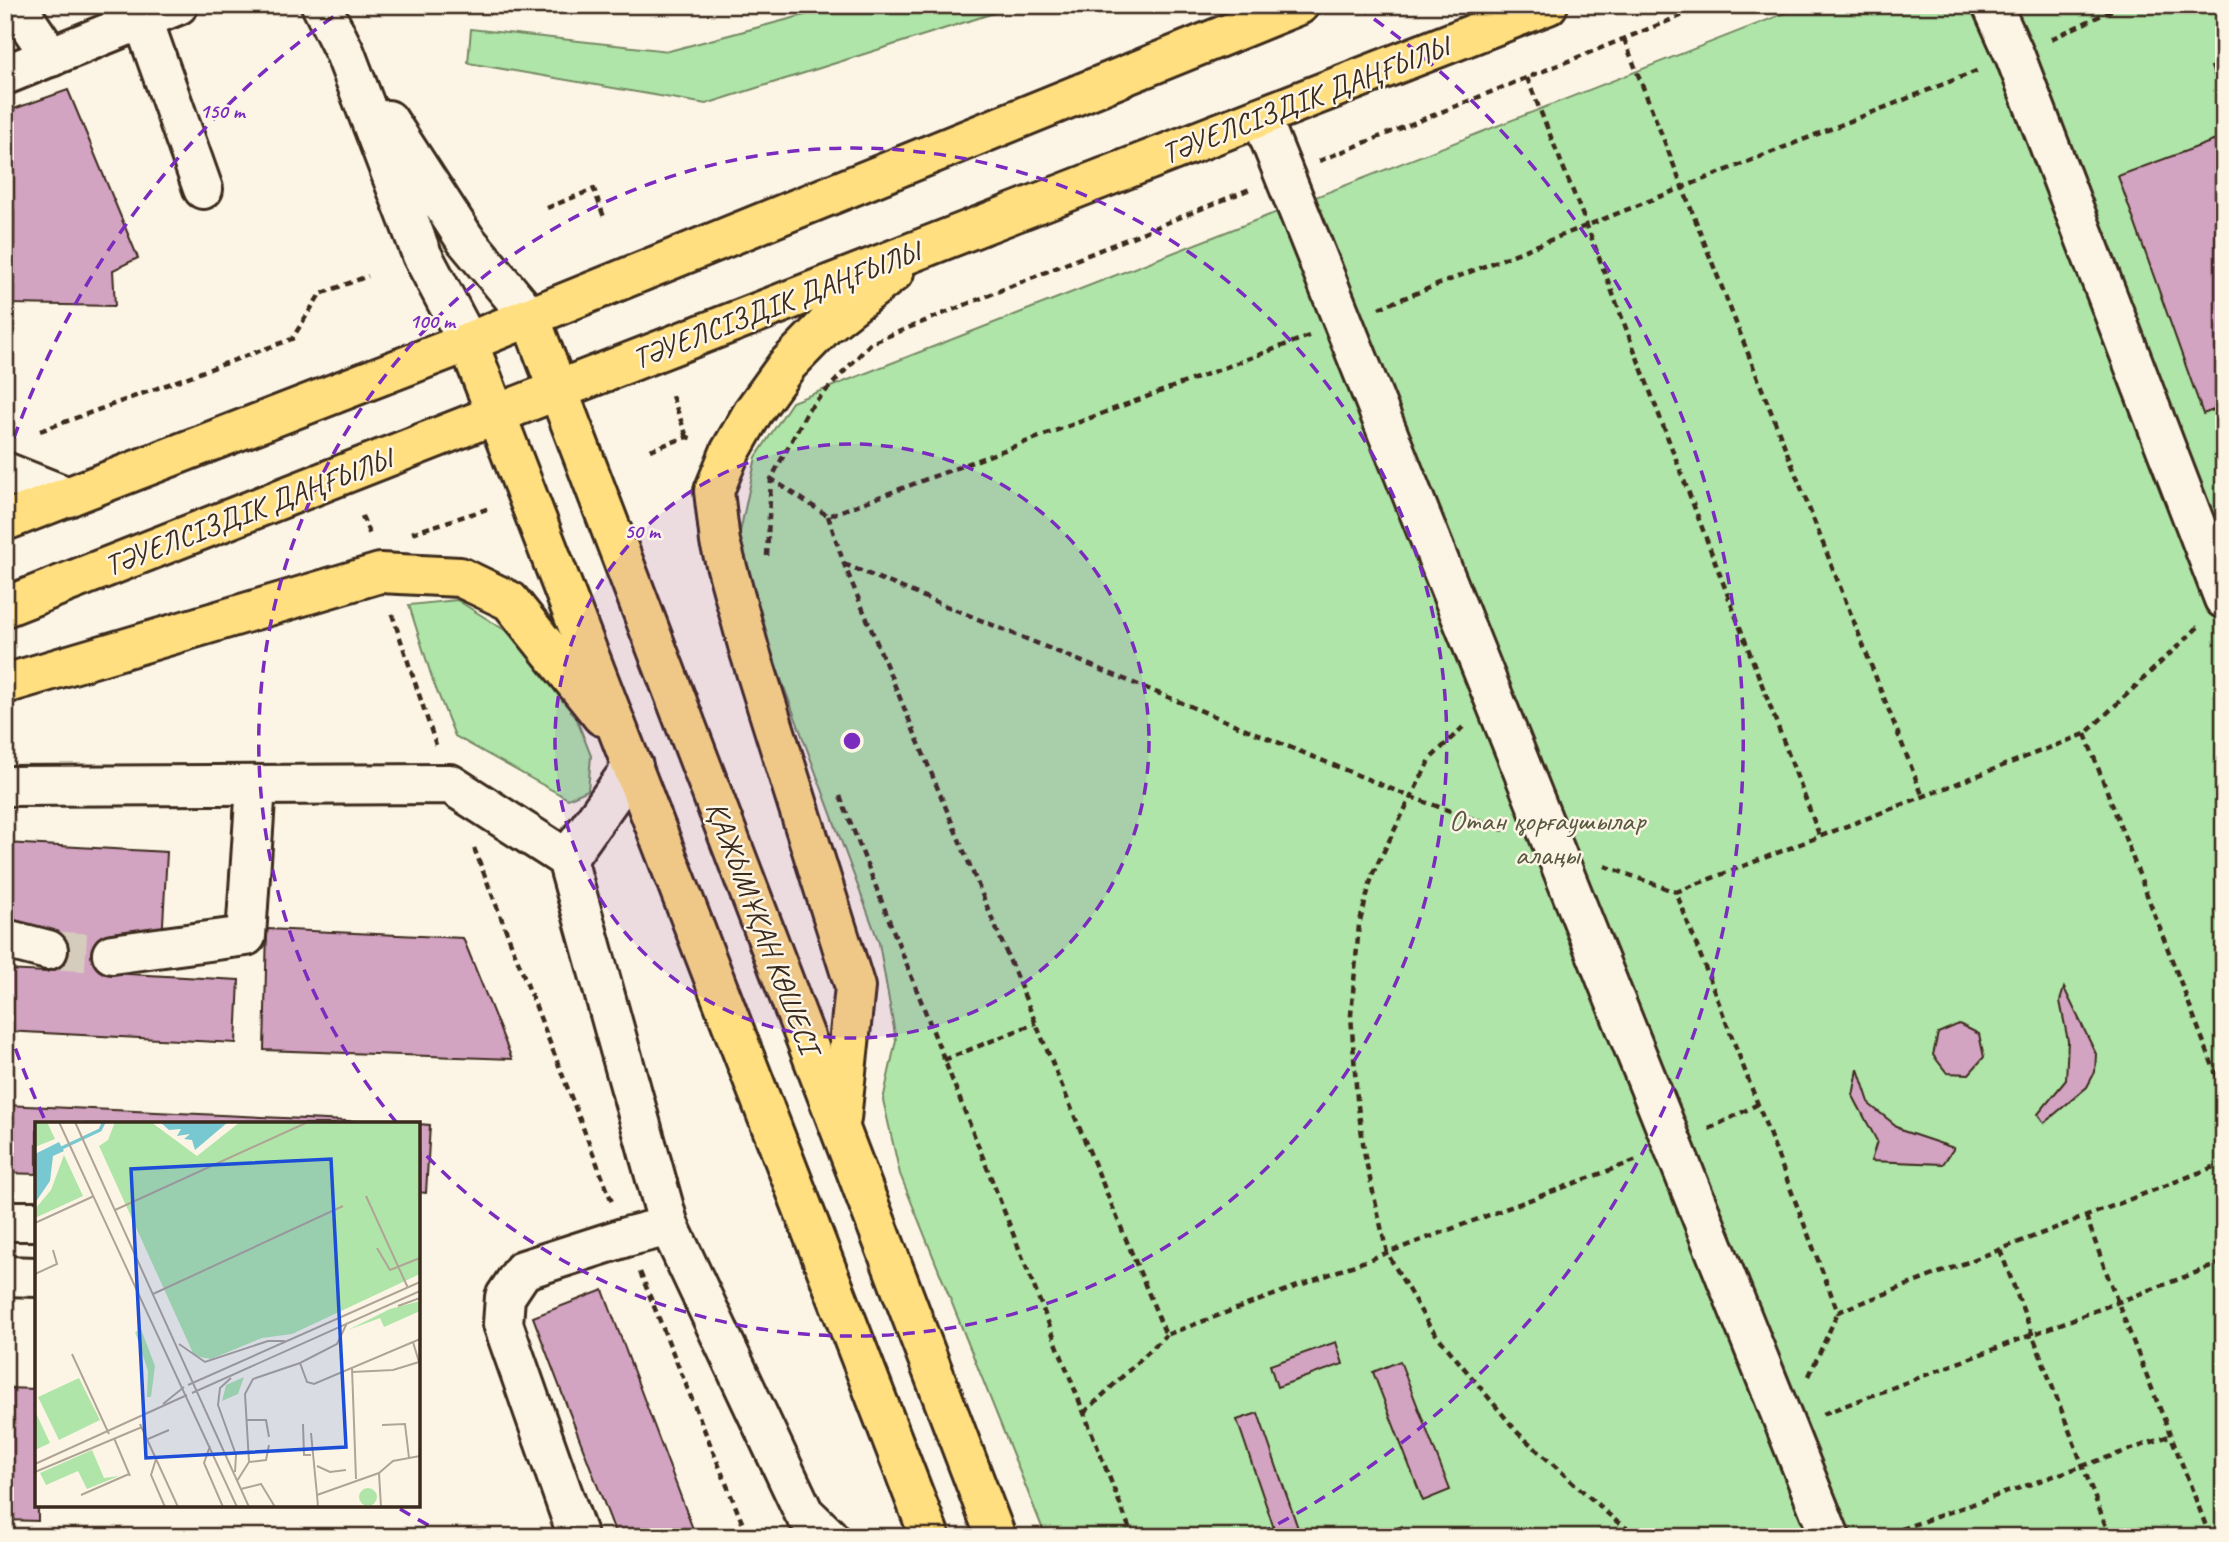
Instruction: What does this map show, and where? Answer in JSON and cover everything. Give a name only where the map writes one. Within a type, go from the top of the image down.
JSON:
[{"type":"main road","points":[[5,521],[468,342],[1299,5]]},
{"type":"main road","name":"ТӘУЕЛСІЗДІК ДАҢҒЫЛЫ","points":[[5,607],[1548,5]]},
{"type":"main road","points":[[840,1128],[855,987],[749,649],[720,542],[715,491],[730,452],[753,412],[787,365],[825,327],[922,248]]},
{"type":"main road","name":"ҚАЖЫМҰҚАН КӨШЕСІ","points":[[530,317],[996,1537]]},
{"type":"main road","points":[[468,342],[930,1537]]},
{"type":"main road","points":[[5,684],[380,573],[460,577],[510,601],[628,755]]},
{"type":"street","points":[[16,5],[51,57]]},
{"type":"street","points":[[5,75],[178,5]]},
{"type":"street","points":[[321,5],[345,53],[422,256],[468,342]]},
{"type":"street","points":[[1992,5],[2015,56],[2214,610]]},
{"type":"street","points":[[143,20],[203,189]]},
{"type":"street","points":[[345,53],[465,239],[530,317]]},
{"type":"street","points":[[1261,117],[1830,1537]]},
{"type":"street","points":[[5,472],[68,497]]},
{"type":"street","points":[[567,859],[628,755]]},
{"type":"street","points":[[5,786],[450,784],[567,859],[669,1226],[804,1514],[829,1537]]},
{"type":"street","points":[[112,954],[246,936],[256,785]]},
{"type":"street","points":[[5,939],[48,950]]},
{"type":"street","points":[[5,1221],[35,1221]]},
{"type":"street","points":[[578,1537],[503,1324],[505,1297],[523,1270],[669,1226]]},
{"type":"street","points":[[5,1276],[35,1277]]},
{"type":"path","points":[[767,568],[771,478],[808,410],[871,343],[1708,5]]},
{"type":"path","points":[[2015,56],[2123,5]]},
{"type":"path","points":[[1624,39],[1923,797]]},
{"type":"path","points":[[1527,78],[1587,226],[1820,836]]},
{"type":"path","points":[[547,208],[594,190],[605,220]]},
{"type":"path","points":[[40,431],[292,339],[320,294],[368,276]]},
{"type":"path","points":[[650,450],[687,437],[672,396]]},
{"type":"path","points":[[450,522],[499,505]]},
{"type":"path","points":[[362,516],[374,544],[380,573],[450,784],[626,1237],[748,1537]]},
{"type":"path","points":[[828,516],[844,564],[1166,1335]]},
{"type":"path","points":[[844,564],[1411,797],[1676,892],[2085,734],[2214,610]]},
{"type":"path","points":[[1493,698],[1431,758],[1373,873],[1359,925],[1351,1015],[1357,1099],[1365,1157],[1387,1253],[1430,1327],[1518,1433],[1616,1521],[1640,1537]]},
{"type":"path","points":[[2085,734],[2224,1095]]},
{"type":"path","points":[[837,788],[1133,1537]]},
{"type":"path","points":[[1676,892],[1838,1312]]},
{"type":"path","points":[[944,1060],[1036,1023]]},
{"type":"path","points":[[1084,1413],[1166,1335],[1674,1147],[1758,1104]]},
{"type":"path","points":[[1786,1428],[1838,1312],[2224,1163]]},
{"type":"path","points":[[2086,1216],[2116,1301],[2172,1435],[2210,1537]]},
{"type":"path","points":[[2000,1250],[2110,1537]]},
{"type":"path","points":[[1786,1428],[2224,1262]]},
{"type":"path","points":[[1878,1537],[2172,1435]]},
{"type":"green space","points":[[842,5],[992,5],[994,13],[706,104],[468,63],[471,29],[669,51]]},
{"type":"green space","name":"Отан қорғаушылар алаңы","points":[[1806,5],[2224,5],[2224,1537],[1046,1537],[900,1174],[883,1100],[896,1040],[879,943],[755,609],[739,537],[756,457],[792,402]]},
{"type":"green space","points":[[457,600],[530,646],[568,697],[591,756],[588,790],[568,799],[455,736],[433,681],[409,605]]},
{"type":"building","points":[[2224,62],[2224,100],[2211,67]]},
{"type":"building","points":[[68,90],[138,258],[113,270],[115,306],[13,304],[14,211],[5,192],[5,112]]},
{"type":"building","points":[[2224,137],[2224,406],[2203,414],[2118,176]]},
{"type":"building","points":[[5,843],[167,852],[162,942],[113,939],[111,973],[239,980],[236,1043],[5,1031],[5,970],[47,972],[48,937],[5,935]]},
{"type":"building","points":[[267,929],[463,938],[512,1059],[264,1050]]},
{"type":"building","points":[[2064,988],[2096,1054],[2095,1072],[2087,1087],[2044,1123],[2038,1114],[2066,1080],[2068,1041],[2060,1001]]},
{"type":"building","points":[[1959,1024],[1979,1034],[1984,1057],[1969,1074],[1947,1073],[1933,1055],[1938,1033]]},
{"type":"building","points":[[1858,1069],[1870,1105],[1903,1131],[1954,1148],[1943,1164],[1871,1161],[1877,1141],[1853,1096]]},
{"type":"building","points":[[5,1105],[368,1122],[35,1122],[35,1174],[5,1173]]},
{"type":"building","points":[[420,1124],[430,1125],[426,1193],[420,1192]]},
{"type":"building","points":[[603,1290],[696,1537],[617,1537],[533,1317]]},
{"type":"building","points":[[1336,1342],[1343,1364],[1277,1387],[1270,1365]]},
{"type":"building","points":[[1400,1361],[1450,1490],[1423,1501],[1373,1372]]},
{"type":"building","points":[[5,1388],[35,1389],[35,1507],[38,1507],[38,1521],[5,1520]]},
{"type":"building","points":[[1258,1413],[1301,1537],[1277,1537],[1237,1420]]},
{"type":"building","points":[[1402,1526],[1406,1537],[1375,1537]]},
{"type":"tunnel","points":[[48,950],[112,954]]}]
